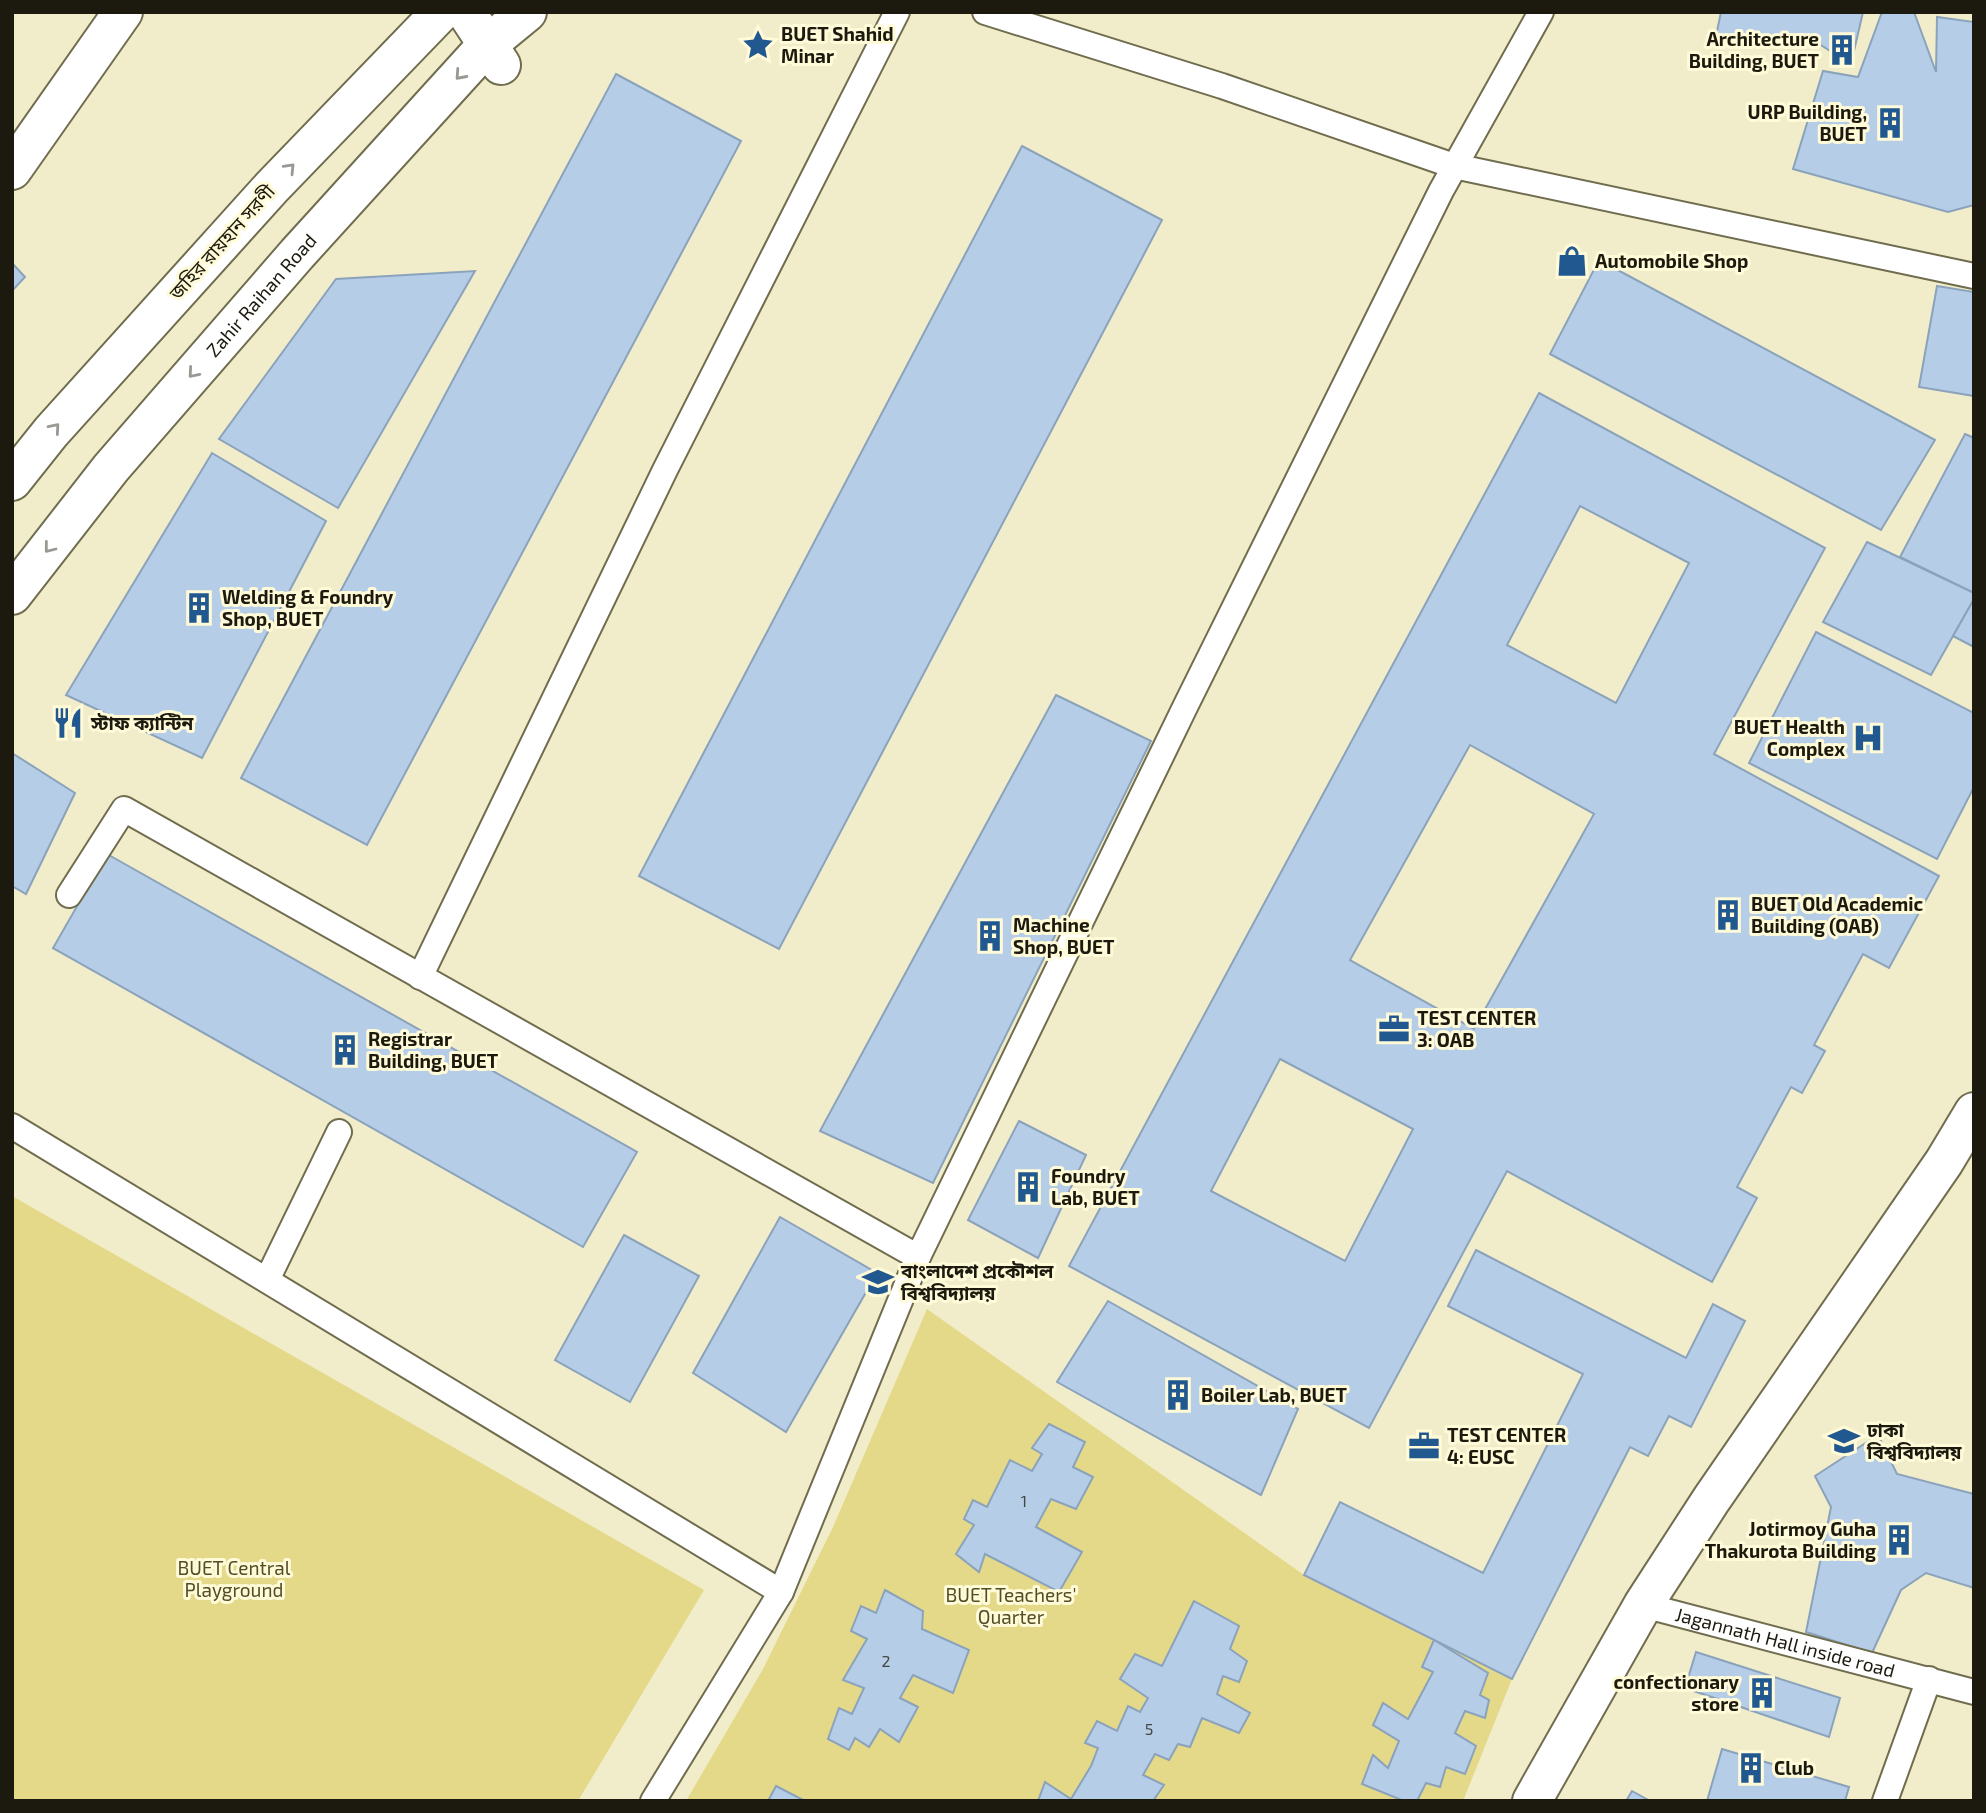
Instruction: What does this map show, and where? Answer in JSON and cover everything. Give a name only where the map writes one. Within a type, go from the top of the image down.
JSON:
[{"type":"main road","points":[[12,170],[123,12]]},
{"type":"main road","name":"জহির রায়হান সরণী","points":[[12,481],[51,432],[272,187],[441,12]]},
{"type":"main road","points":[[466,12],[494,55]]},
{"type":"main road","name":"Zahir Raihan Road","points":[[12,595],[120,457],[297,254],[494,55],[527,12]]},
{"type":"main road","points":[[1532,1801],[1643,1605],[1711,1500],[1959,1157],[1974,1112]]},
{"type":"lane","points":[[420,977],[665,470],[897,12]]},
{"type":"lane","points":[[985,12],[1222,86],[1454,166],[1974,276]]},
{"type":"lane","points":[[653,1801],[781,1591],[918,1257],[1185,706],[1454,166],[1541,12]]},
{"type":"lane","points":[[69,895],[124,809],[918,1257]]},
{"type":"lane","points":[[12,1126],[781,1591]]},
{"type":"lane","points":[[267,1280],[339,1132]]},
{"type":"lane","name":"Jagannath Hall inside road","points":[[1643,1605],[1974,1692]]},
{"type":"lane","points":[[1885,1801],[1929,1679]]},
{"type":"green space","name":"BUET Central Playground","points":[[12,1196],[704,1590],[578,1801],[12,1801]]},
{"type":"green space","name":"BUET Teachers' Quarter","points":[[927,1309],[1304,1575],[1512,1679],[1463,1801],[686,1801],[763,1669],[833,1527]]},
{"type":"building","name":"Architecture Building, BUET","points":[[1721,12],[1863,12],[1851,64],[1803,34],[1716,36]]},
{"type":"building","name":"URP Building, BUET","points":[[1882,12],[1914,12],[1936,72],[1937,17],[1974,22],[1974,205],[1948,212],[1793,169],[1823,71],[1858,77]]},
{"type":"building","points":[[616,74],[741,141],[367,845],[241,778]]},
{"type":"building","points":[[1022,146],[1162,220],[779,949],[639,876]]},
{"type":"building","points":[[1599,260],[1935,440],[1881,530],[1550,354]]},
{"type":"building","points":[[12,263],[25,277],[12,291]]},
{"type":"building","points":[[475,271],[338,508],[219,439],[336,279]]},
{"type":"building","points":[[1937,286],[1974,292],[1974,396],[1919,387]]},
{"type":"building","name":"BUET Old Academic Building (OAB)","points":[[1539,393],[1825,548],[1714,754],[1939,876],[1889,968],[1863,954],[1814,1045],[1825,1051],[1802,1093],[1791,1087],[1737,1187],[1757,1198],[1712,1282],[1507,1171],[1369,1428],[1069,1266]],"holes":[[[1580,506],[1689,563],[1616,703],[1507,645]],[[1470,745],[1594,814],[1474,1029],[1350,960]],[[1280,1059],[1413,1129],[1345,1261],[1211,1191]]]},
{"type":"building","points":[[1965,434],[1974,438],[1974,593],[1900,557]]},
{"type":"building","name":"Welding & Foundry Shop, BUET","points":[[212,453],[326,521],[202,758],[66,695]]},
{"type":"building","points":[[1867,542],[1974,593],[1974,599],[1931,675],[1823,622]]},
{"type":"building","points":[[1974,599],[1974,647],[1953,636]]},
{"type":"building","name":"BUET Health Complex","points":[[1816,632],[1974,713],[1974,787],[1937,859],[1749,763]]},
{"type":"building","name":"Machine Shop, BUET","points":[[1056,695],[1151,741],[933,1183],[820,1131]]},
{"type":"building","points":[[12,753],[75,793],[26,894],[12,886]]},
{"type":"building","name":"Registrar Building, BUET","points":[[107,854],[637,1152],[583,1247],[53,948]]},
{"type":"building","name":"Foundry Lab, BUET","points":[[1019,1121],[1086,1155],[1038,1258],[968,1220]]},
{"type":"building","points":[[780,1217],[877,1273],[786,1432],[693,1373]]},
{"type":"building","points":[[624,1235],[699,1276],[630,1402],[555,1360]]},
{"type":"building","points":[[1476,1250],[1686,1358],[1713,1304],[1745,1321],[1691,1427],[1669,1416],[1648,1456],[1630,1447],[1512,1679],[1304,1575],[1340,1502],[1483,1573],[1583,1374],[1448,1306]]},
{"type":"building","name":"Boiler Lab, BUET","points":[[1108,1301],[1298,1409],[1261,1495],[1057,1382]]},
{"type":"building","points":[[1049,1424],[1085,1442],[1073,1467],[1093,1477],[1076,1509],[1051,1499],[1036,1527],[1082,1552],[1059,1592],[985,1554],[979,1572],[956,1554],[974,1525],[964,1519],[973,1500],[987,1507],[1010,1460],[1032,1471],[1042,1454],[1032,1448]]},
{"type":"building","name":"Jotirmoy Guha Thakurota Building","points":[[1878,1435],[1897,1474],[1974,1494],[1974,1588],[1926,1573],[1901,1590],[1872,1653],[1806,1632],[1831,1507],[1815,1476]]},
{"type":"building","points":[[885,1590],[923,1611],[922,1629],[969,1650],[953,1693],[913,1675],[900,1698],[918,1707],[899,1742],[880,1729],[869,1747],[855,1738],[849,1750],[828,1739],[839,1708],[852,1714],[864,1688],[843,1680],[867,1639],[851,1631],[861,1606],[876,1613]]},
{"type":"building","points":[[1194,1601],[1239,1626],[1230,1649],[1247,1661],[1239,1682],[1223,1676],[1217,1694],[1250,1713],[1239,1733],[1202,1718],[1190,1747],[1178,1744],[1169,1760],[1155,1754],[1143,1775],[1164,1785],[1153,1801],[1038,1801],[1045,1782],[1071,1799],[1091,1766],[1098,1748],[1085,1743],[1097,1721],[1117,1731],[1128,1706],[1140,1712],[1148,1698],[1120,1679],[1135,1654],[1162,1666]]},
{"type":"building","points":[[1434,1640],[1488,1673],[1480,1695],[1489,1700],[1485,1718],[1465,1711],[1455,1733],[1476,1746],[1465,1774],[1446,1767],[1440,1787],[1426,1783],[1417,1801],[1404,1801],[1362,1784],[1373,1755],[1388,1768],[1399,1741],[1373,1725],[1383,1703],[1408,1719],[1433,1672],[1422,1667]]},
{"type":"building","name":"confectionary store","points":[[1696,1652],[1840,1698],[1829,1737],[1685,1688]]},
{"type":"building","name":"Club","points":[[1722,1749],[1849,1787],[1845,1801],[1707,1801]]},
{"type":"building","points":[[776,1786],[805,1801],[768,1801]]},
{"type":"building","points":[[1632,1791],[1650,1801],[1626,1801]]},
{"type":"place","name":"BUET Shahid Minar","points":[[758,45]]},
{"type":"place","name":"Architecture Building, BUET","points":[[1842,50]]},
{"type":"place","name":"URP Building, BUET","points":[[1890,123]]},
{"type":"place","name":"Automobile Shop","points":[[1572,261]]},
{"type":"place","name":"Welding & Foundry Shop, BUET","points":[[199,608]]},
{"type":"place","name":"স্টাফ ক্যান্টিন","points":[[68,723]]},
{"type":"place","name":"BUET Health Complex","points":[[1868,738]]},
{"type":"place","name":"BUET Old Academic Building (OAB)","points":[[1728,915]]},
{"type":"place","name":"Machine Shop, BUET","points":[[990,936]]},
{"type":"place","name":"TEST CENTER 3: OAB","points":[[1394,1029]]},
{"type":"place","name":"Registrar Building, BUET","points":[[345,1050]]},
{"type":"place","name":"Foundry Lab, BUET","points":[[1028,1187]]},
{"type":"place","name":"বাংলাদেশ প্রকৌশল বিশ্ববিদ্যালয়","points":[[878,1282]]},
{"type":"place","name":"Boiler Lab, BUET","points":[[1178,1395]]},
{"type":"place","name":"ঢাকা বিশ্ববিদ্যালয়","points":[[1844,1441]]},
{"type":"place","name":"TEST CENTER 4: EUSC","points":[[1424,1446]]},
{"type":"place","name":"Jotirmoy Guha Thakurota Building","points":[[1899,1540]]},
{"type":"place","name":"confectionary store","points":[[1762,1693]]},
{"type":"place","name":"Club","points":[[1751,1768]]}]
